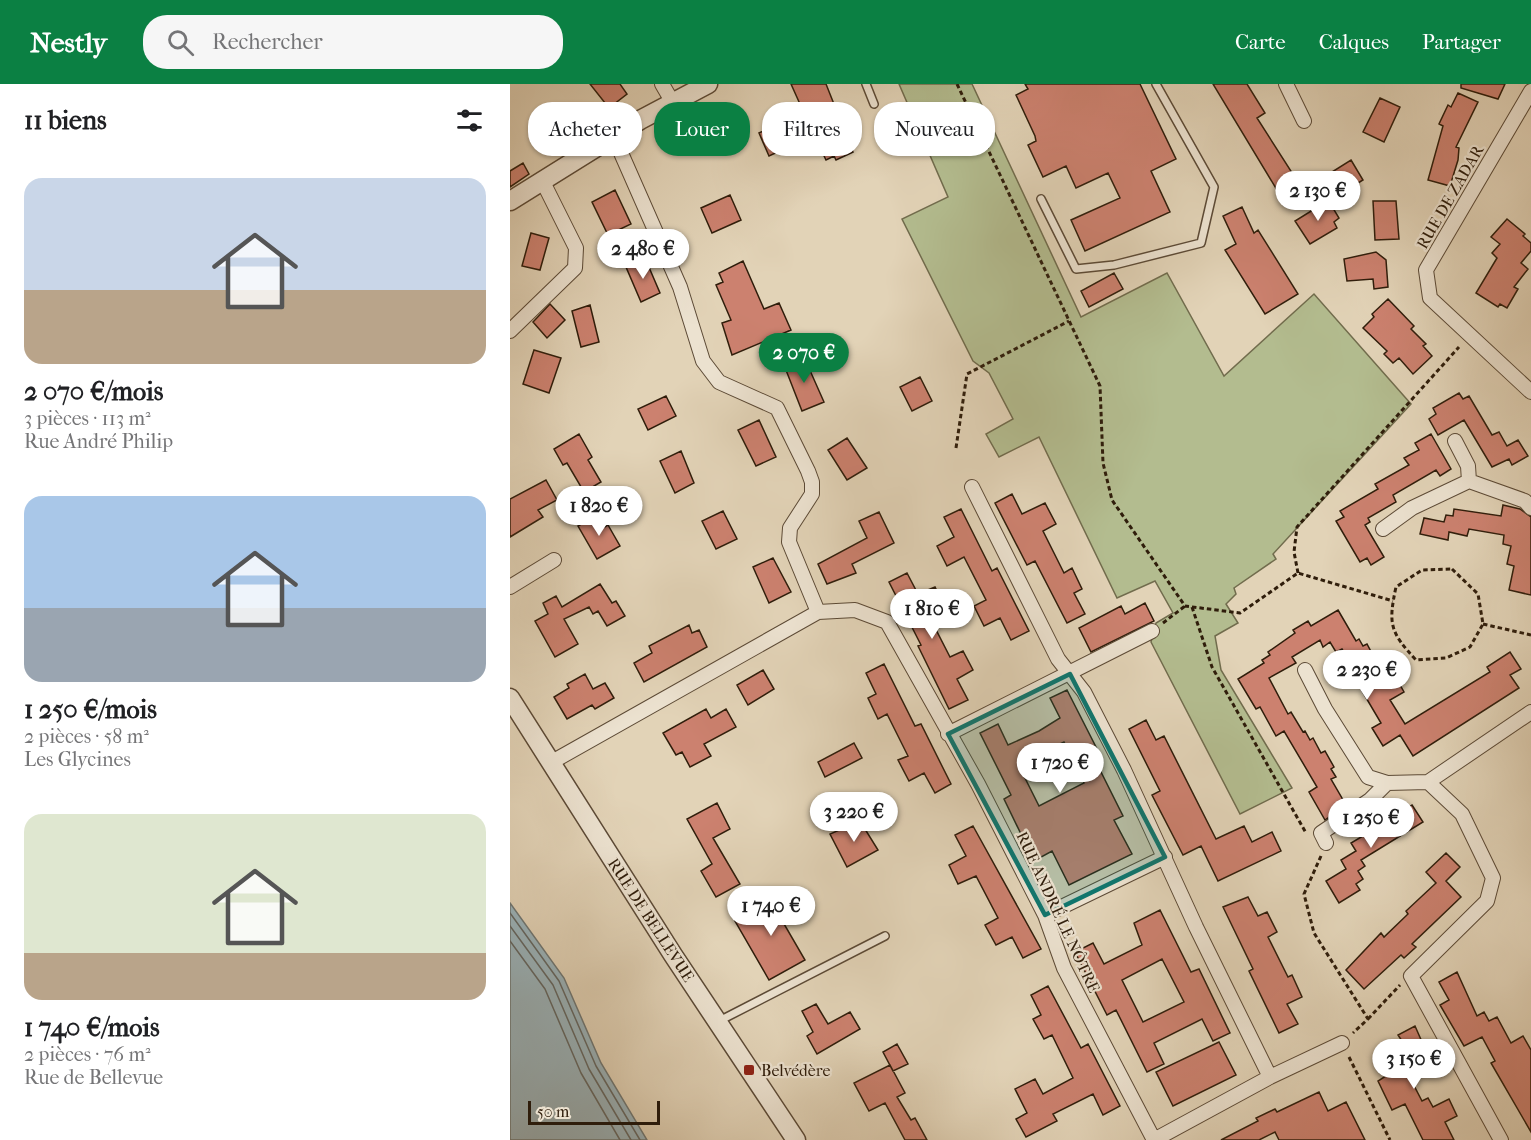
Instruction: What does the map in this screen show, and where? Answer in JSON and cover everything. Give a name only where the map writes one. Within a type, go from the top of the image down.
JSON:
[{"type":"street","points":[[662,84],[672,102]]},
{"type":"street","points":[[675,102],[708,84]]},
{"type":"street","points":[[1286,84],[1304,122]]},
{"type":"street","name":"RUE DE ZADAR","points":[[1531,91],[1426,270],[1430,298],[1531,392]]},
{"type":"street","points":[[510,201],[582,156]]},
{"type":"street","points":[[622,156],[680,287],[703,361],[719,382],[777,408],[808,471],[812,482],[812,494],[790,528],[789,542],[818,612]]},
{"type":"street","points":[[510,331],[575,268],[576,248],[542,180]]},
{"type":"street","points":[[1455,441],[1468,466],[1469,481]]},
{"type":"street","points":[[1383,529],[1412,508],[1469,481],[1525,501],[1531,508]]},
{"type":"street","points":[[972,486],[1058,659],[1094,712],[1270,1077]]},
{"type":"street","points":[[510,587],[554,560]]},
{"type":"street","name":"RUE ANDRÉ LE NÔTRE","points":[[550,763],[818,612],[855,610],[887,622],[978,784],[1045,915],[1065,968],[1154,1140]]},
{"type":"street","points":[[948,734],[1152,631]]},
{"type":"street","points":[[1305,670],[1325,709],[1368,777],[1387,783],[1428,782],[1531,712]]},
{"type":"street","name":"RUE DE BELLEVUE","points":[[510,698],[717,1022],[796,1140]]},
{"type":"street","points":[[1428,782],[1462,814],[1493,878],[1487,901],[1412,976],[1501,1140]]},
{"type":"street","points":[[1320,846],[1321,832],[1370,800],[1387,783]]},
{"type":"street","points":[[1045,915],[1165,857]]},
{"type":"street","points":[[1154,1140],[1270,1077],[1342,1043]]},
{"type":"lane","points":[[866,84],[874,104]]},
{"type":"lane","points":[[1041,199],[1076,269],[1114,265],[1201,243],[1214,187],[1156,84]]},
{"type":"lane","points":[[717,1022],[885,936]]},
{"type":"path","points":[[957,84],[1100,386],[1103,463],[1112,500],[1185,606]]},
{"type":"path","points":[[956,448],[967,374],[1069,321]]},
{"type":"path","points":[[1298,573],[1294,552],[1297,527],[1471,334]]},
{"type":"path","points":[[1452,569],[1478,594],[1483,624],[1470,648],[1446,658],[1416,660],[1396,639],[1391,611],[1396,587],[1422,570],[1452,569]]},
{"type":"path","points":[[1298,573],[1393,601]]},
{"type":"path","points":[[1152,631],[1185,606],[1240,613],[1298,573]]},
{"type":"path","points":[[1192,607],[1212,667],[1308,838]]},
{"type":"path","points":[[1483,624],[1531,635]]},
{"type":"path","points":[[1320,846],[1320,858],[1304,894],[1314,933],[1368,1019]]},
{"type":"path","points":[[1320,846],[1320,858]]},
{"type":"path","points":[[1390,1140],[1342,1043],[1368,1019],[1386,997],[1412,976]]},
{"type":"highlighted area","points":[[1070,674],[1165,857],[1045,915],[948,734]]},
{"type":"green space","points":[[899,84],[972,84],[980,102],[907,102]]},
{"type":"green space","points":[[995,133],[1081,317],[1167,273],[1224,376],[1314,294],[1411,404],[1273,554],[1276,559],[1234,588],[1236,594],[1226,604],[1238,623],[1215,636],[1221,670],[1292,788],[1240,814],[1151,642],[1156,623],[1173,613],[1155,581],[1117,598],[1039,437],[999,457],[986,434],[1013,419],[989,373],[973,361],[902,219],[948,197],[930,156],[995,156]]},
{"type":"water","points":[[510,903],[564,978],[601,1063],[647,1140],[510,1140]]},
{"type":"building","points":[[590,84],[620,84],[627,94],[617,102],[604,102]]},
{"type":"building","points":[[791,84],[826,84],[833,102],[799,102]]},
{"type":"building","points":[[1025,84],[1140,84],[1176,159],[1151,171],[1170,212],[1085,251],[1071,220],[1120,198],[1108,173],[1076,188],[1066,166],[1043,177],[1028,145],[1036,141],[1035,136],[1016,95],[1028,89]]},
{"type":"building","points":[[1213,84],[1247,84],[1265,113],[1257,118],[1296,179],[1277,190]]},
{"type":"building","points":[[1461,84],[1505,84],[1498,99],[1461,88]]},
{"type":"building","points":[[1458,93],[1478,102],[1456,147],[1459,148],[1458,160],[1450,186],[1428,180],[1443,126],[1439,124],[1448,105],[1451,107]]},
{"type":"building","points":[[1380,98],[1400,107],[1384,142],[1363,132]]},
{"type":"building","points":[[1351,160],[1363,180],[1329,201],[1316,182]]},
{"type":"building","points":[[523,163],[529,174],[510,187],[510,171]]},
{"type":"building","points":[[615,190],[631,224],[608,235],[592,202]]},
{"type":"building","points":[[730,195],[741,220],[712,233],[701,208]]},
{"type":"building","points":[[1373,201],[1396,201],[1399,239],[1375,240]]},
{"type":"building","points":[[1324,203],[1330,203],[1339,218],[1334,222],[1337,228],[1310,244],[1295,221]]},
{"type":"building","points":[[1242,207],[1254,233],[1258,230],[1298,294],[1265,314],[1225,250],[1236,244],[1223,216]]},
{"type":"building","points":[[1507,219],[1525,234],[1523,236],[1531,243],[1531,251],[1521,263],[1528,269],[1514,287],[1518,289],[1507,308],[1500,304],[1498,307],[1476,293],[1497,258],[1492,253],[1500,244],[1491,237]]},
{"type":"building","points":[[531,233],[549,238],[540,270],[522,266]]},
{"type":"building","points":[[1376,252],[1386,260],[1388,287],[1374,289],[1373,279],[1347,281],[1344,259]]},
{"type":"building","points":[[645,258],[660,293],[641,302],[626,267]]},
{"type":"building","points":[[743,261],[764,309],[779,303],[791,330],[732,355],[722,323],[731,320],[716,285],[723,282],[719,273]]},
{"type":"building","points":[[1114,273],[1123,289],[1089,307],[1081,291]]},
{"type":"building","points":[[1388,299],[1414,326],[1411,329],[1426,344],[1423,346],[1432,356],[1413,374],[1399,358],[1393,363],[1384,354],[1387,351],[1363,328],[1374,317],[1372,314]]},
{"type":"building","points":[[550,304],[565,320],[547,338],[533,322]]},
{"type":"building","points":[[590,305],[599,342],[581,347],[572,311]]},
{"type":"building","points":[[534,350],[561,358],[549,393],[523,384]]},
{"type":"building","points":[[804,357],[824,402],[802,411],[784,365]]},
{"type":"building","points":[[920,377],[932,401],[912,411],[900,387]]},
{"type":"building","points":[[1459,393],[1463,399],[1469,396],[1492,435],[1499,432],[1507,446],[1518,440],[1528,456],[1512,465],[1509,459],[1492,467],[1464,420],[1438,435],[1429,419],[1436,414],[1433,408]]},
{"type":"building","points":[[666,396],[676,416],[648,430],[638,409]]},
{"type":"building","points":[[759,420],[776,457],[756,466],[738,430]]},
{"type":"building","points":[[579,434],[592,457],[588,460],[601,482],[584,492],[567,463],[563,465],[554,449]]},
{"type":"building","points":[[1431,434],[1451,469],[1440,476],[1436,470],[1393,495],[1396,502],[1368,518],[1370,522],[1365,525],[1384,557],[1371,565],[1367,558],[1360,562],[1336,521],[1344,517],[1340,511],[1378,489],[1375,484],[1409,465],[1404,458],[1419,450],[1415,443]]},
{"type":"building","points":[[847,438],[867,468],[847,480],[828,450]]},
{"type":"building","points":[[681,451],[694,483],[675,493],[660,461]]},
{"type":"building","points":[[546,480],[557,500],[538,510],[543,517],[510,537],[510,499]]},
{"type":"building","points":[[1012,494],[1022,514],[1045,503],[1056,524],[1043,531],[1064,573],[1072,568],[1082,589],[1074,593],[1085,614],[1067,623],[1035,561],[1027,565],[995,503]]},
{"type":"building","points":[[1503,505],[1520,509],[1531,517],[1531,595],[1509,590],[1514,566],[1507,564],[1511,546],[1503,544],[1504,535],[1469,529],[1467,536],[1449,532],[1448,540],[1420,534],[1424,518],[1444,522],[1446,515],[1453,516],[1454,509],[1501,516]]},
{"type":"building","points":[[961,509],[992,571],[997,568],[1029,631],[1011,640],[1000,618],[984,626],[974,606],[986,600],[964,557],[947,566],[937,546],[954,537],[944,517]]},
{"type":"building","points":[[723,511],[737,539],[716,549],[702,521]]},
{"type":"building","points":[[879,512],[894,543],[852,564],[856,573],[827,584],[818,564],[867,538],[859,521]]},
{"type":"building","points":[[598,514],[605,527],[608,525],[620,546],[597,559],[578,526]]},
{"type":"building","points":[[773,558],[791,592],[769,603],[753,567]]},
{"type":"building","points":[[907,573],[918,594],[935,587],[944,606],[928,614],[950,657],[963,651],[973,670],[957,679],[968,700],[949,709],[918,646],[921,645],[889,582]]},
{"type":"building","points":[[600,584],[612,603],[616,601],[625,616],[607,626],[598,611],[593,614],[589,607],[564,619],[578,644],[555,657],[535,621],[548,614],[543,603],[556,596],[562,607]]},
{"type":"building","points":[[1145,603],[1154,621],[1091,652],[1079,628],[1121,606],[1125,614]]},
{"type":"building","points":[[1338,610],[1356,641],[1359,639],[1363,646],[1367,644],[1375,659],[1387,662],[1404,692],[1390,700],[1405,724],[1490,672],[1487,667],[1510,652],[1521,669],[1510,675],[1519,688],[1413,756],[1400,735],[1383,746],[1372,728],[1381,723],[1352,674],[1356,672],[1342,649],[1336,652],[1330,642],[1323,647],[1320,640],[1292,657],[1296,663],[1269,678],[1288,714],[1291,712],[1310,740],[1313,738],[1321,753],[1325,751],[1334,767],[1331,769],[1336,777],[1331,779],[1346,805],[1325,820],[1309,792],[1317,787],[1284,731],[1276,736],[1260,707],[1256,709],[1238,679],[1264,663],[1262,660],[1270,655],[1268,652],[1295,633],[1293,630],[1308,621],[1311,626]]},
{"type":"building","points":[[689,625],[692,633],[699,630],[707,647],[644,682],[634,663],[652,653],[649,646]]},
{"type":"building","points":[[884,664],[915,726],[921,724],[951,784],[935,793],[924,773],[909,781],[898,760],[908,756],[887,714],[878,719],[868,698],[876,694],[866,673]]},
{"type":"building","points":[[763,670],[774,689],[748,705],[737,685]]},
{"type":"building","points":[[585,674],[593,689],[605,683],[614,698],[595,709],[592,705],[567,719],[554,697],[569,688],[567,684]]},
{"type":"building","points":[[1067,690],[1098,751],[1092,754],[1123,816],[1114,820],[1132,854],[1069,885],[1052,851],[1034,861],[1004,799],[1011,795],[980,733],[998,724],[1008,745],[1039,731],[1060,718],[1050,698]],"holes":[[[1064,742],[1084,783],[1039,806],[1018,764]]]},
{"type":"building","points":[[706,709],[711,718],[726,709],[736,727],[704,744],[711,756],[690,767],[682,752],[676,755],[663,733]]},
{"type":"building","points":[[1146,720],[1156,740],[1164,736],[1216,839],[1244,826],[1252,842],[1272,832],[1281,851],[1218,881],[1201,846],[1183,855],[1152,795],[1160,791],[1129,729]]},
{"type":"building","points":[[854,743],[862,758],[825,777],[818,762]]},
{"type":"building","points":[[717,803],[730,829],[713,838],[740,884],[716,897],[701,871],[712,864],[687,819]]},
{"type":"building","points":[[1412,805],[1423,822],[1361,860],[1365,866],[1358,871],[1363,879],[1356,884],[1360,890],[1339,903],[1326,881],[1346,869],[1341,860],[1356,851],[1351,843],[1368,833],[1364,826],[1393,809],[1397,815]]},
{"type":"building","points":[[860,821],[878,850],[847,867],[830,834]]},
{"type":"building","points":[[973,826],[1041,949],[1023,958],[1012,937],[996,945],[985,925],[998,918],[976,876],[958,884],[949,865],[966,856],[955,835]]},
{"type":"building","points":[[1446,853],[1460,867],[1446,881],[1461,897],[1412,944],[1416,947],[1404,958],[1401,955],[1364,989],[1346,970],[1381,933],[1384,937],[1408,914],[1406,911],[1436,883],[1426,872]]},
{"type":"building","points":[[784,893],[794,910],[780,917],[805,960],[769,980],[735,921]]},
{"type":"building","points":[[1248,897],[1258,916],[1267,912],[1277,932],[1268,937],[1288,977],[1292,975],[1302,997],[1287,1004],[1298,1024],[1279,1033],[1249,971],[1253,969],[1223,907]]},
{"type":"building","points":[[1160,910],[1191,972],[1199,969],[1230,1033],[1213,1041],[1202,1019],[1154,1043],[1164,1064],[1147,1072],[1116,1010],[1107,1015],[1075,952],[1093,943],[1104,964],[1142,945],[1134,923]],"holes":[[[1162,959],[1184,1002],[1143,1022],[1122,980]]]},
{"type":"building","points":[[1457,972],[1477,1016],[1484,1012],[1489,1021],[1497,1017],[1511,1043],[1523,1036],[1531,1050],[1531,1132],[1491,1063],[1495,1061],[1482,1037],[1464,1046],[1440,1005],[1449,1000],[1439,982]]},
{"type":"building","points":[[1048,986],[1081,1048],[1088,1044],[1120,1106],[1103,1115],[1093,1094],[1053,1114],[1057,1121],[1026,1137],[1016,1119],[1027,1113],[1015,1089],[1035,1079],[1043,1094],[1073,1078],[1052,1035],[1044,1039],[1033,1019],[1041,1015],[1031,995]]},
{"type":"building","points":[[816,1004],[828,1024],[850,1012],[860,1029],[817,1054],[807,1036],[813,1032],[802,1011]]},
{"type":"building","points":[[1415,1026],[1422,1042],[1414,1046],[1423,1064],[1407,1072],[1422,1101],[1428,1098],[1433,1107],[1449,1099],[1457,1116],[1445,1122],[1454,1140],[1423,1140],[1405,1104],[1392,1110],[1378,1081],[1386,1076],[1383,1070],[1392,1065],[1384,1050],[1402,1041],[1398,1035]]},
{"type":"building","points":[[1219,1042],[1236,1075],[1173,1106],[1156,1072]]},
{"type":"building","points":[[897,1044],[908,1064],[893,1071],[883,1052]]},
{"type":"building","points":[[890,1065],[905,1093],[897,1097],[911,1120],[915,1118],[927,1140],[905,1140],[885,1103],[869,1111],[854,1083]]},
{"type":"building","points":[[1319,1092],[1328,1111],[1346,1102],[1365,1140],[1279,1140],[1275,1132],[1259,1140],[1221,1140],[1258,1121],[1256,1118],[1275,1109],[1277,1112]]},
{"type":"place","name":"Belvédère","points":[[749,1070]]}]
